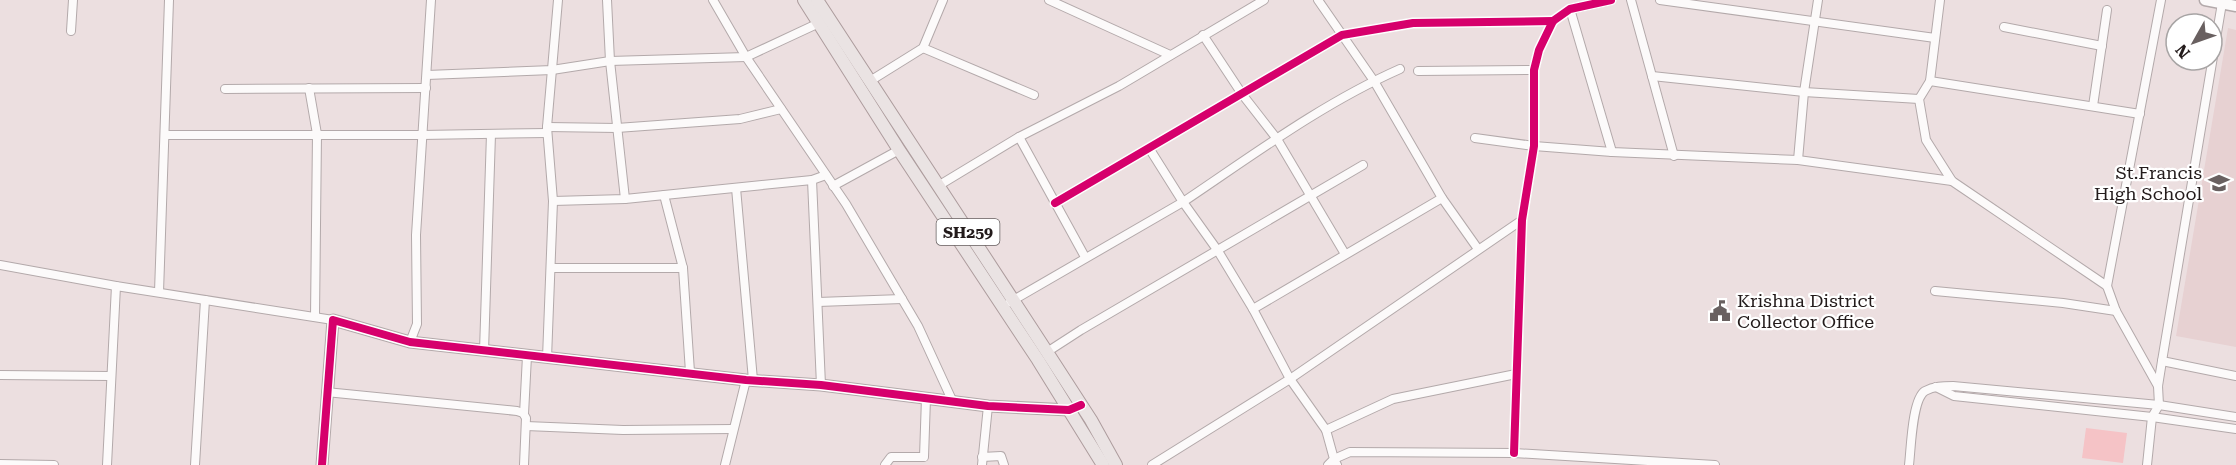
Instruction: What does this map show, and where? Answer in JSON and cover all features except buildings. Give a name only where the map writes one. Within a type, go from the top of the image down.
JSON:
[{"type":"main road","name":"SH259","points":[[804,0],[899,150],[1008,303],[1047,352],[1102,465]]},
{"type":"main road","name":"SH259","points":[[817,0],[938,186],[1008,303],[1075,408],[1116,465]]},
{"type":"street","points":[[71,31],[73,0]]},
{"type":"street","points":[[159,292],[169,0]]},
{"type":"street","points":[[410,342],[417,324],[416,235],[431,0]]},
{"type":"street","points":[[547,358],[553,201],[547,130],[558,0]]},
{"type":"street","points":[[607,0],[610,61],[625,199]]},
{"type":"street","points":[[712,0],[746,57],[833,186],[902,299],[918,326],[952,400]]},
{"type":"street","points":[[870,81],[923,48],[943,0]]},
{"type":"street","points":[[1049,0],[1170,55]]},
{"type":"street","points":[[938,186],[1019,137],[1119,86],[1264,0]]},
{"type":"street","points":[[1318,0],[1374,81],[1442,198],[1478,249]]},
{"type":"street","points":[[1514,453],[1522,220],[1534,146],[1533,70],[1539,50],[1553,21],[1570,9],[1611,0]]},
{"type":"street","points":[[1631,0],[1674,156]]},
{"type":"street","points":[[1660,0],[1935,38]]},
{"type":"street","points":[[1798,160],[1804,92],[1818,0]]},
{"type":"street","points":[[1940,0],[1930,81],[1919,99],[1926,140],[1952,180],[2107,286]]},
{"type":"street","points":[[2158,386],[2116,310],[2107,286],[2161,0]]},
{"type":"street","points":[[2205,0],[2236,6]]},
{"type":"street","points":[[2146,465],[2152,417],[2159,405],[2158,386],[2222,3]]},
{"type":"street","points":[[1570,9],[1612,152]]},
{"type":"street","points":[[2093,106],[2107,10]]},
{"type":"street","points":[[1055,203],[1342,34],[1413,23],[1553,21]]},
{"type":"street","points":[[427,75],[552,70],[610,61],[746,57],[819,23]]},
{"type":"street","points":[[2004,27],[2102,46]]},
{"type":"street","points":[[1203,35],[1242,94],[1277,139],[1345,254]]},
{"type":"street","points":[[923,48],[1034,95]]},
{"type":"street","points":[[1008,303],[1183,202],[1277,139],[1374,81],[1400,69]]},
{"type":"street","points":[[1418,70],[1533,70]]},
{"type":"street","points":[[1652,76],[1804,92],[1919,99]]},
{"type":"street","points":[[1930,81],[2140,114]]},
{"type":"street","points":[[309,88],[317,134],[315,317]]},
{"type":"street","points":[[225,89],[426,88]]},
{"type":"street","points":[[165,135],[491,134],[740,119],[781,109]]},
{"type":"street","points":[[484,351],[491,134]]},
{"type":"street","points":[[1019,137],[1085,257]]},
{"type":"street","points":[[1475,138],[1534,146],[1612,152],[1798,160],[1952,180]]},
{"type":"street","points":[[1149,148],[1183,202],[1218,251],[1253,309],[1290,379],[1326,430],[1333,463],[1350,453],[1514,453],[1715,465]]},
{"type":"street","points":[[833,186],[899,150]]},
{"type":"street","points":[[1047,352],[1363,165]]},
{"type":"street","points":[[553,201],[625,199],[812,180],[826,175]]},
{"type":"street","points":[[812,180],[821,385]]},
{"type":"street","points":[[726,465],[733,429],[750,380],[736,188]]},
{"type":"street","points":[[664,195],[683,268],[690,372]]},
{"type":"street","points":[[1253,309],[1442,198]]},
{"type":"street","points":[[1152,465],[1290,379],[1522,220]]},
{"type":"street","points":[[0,265],[116,286],[333,320],[410,342],[750,380],[821,385],[988,406],[1075,408]]},
{"type":"street","points":[[551,268],[683,268]]},
{"type":"street","points":[[107,465],[116,286]]},
{"type":"street","points":[[1935,291],[2116,310]]},
{"type":"street","points":[[818,302],[902,299]]},
{"type":"street","points":[[195,465],[205,300]]},
{"type":"street","points":[[322,465],[333,320]]},
{"type":"street","points":[[524,465],[527,356]]},
{"type":"street","points":[[2162,361],[2236,376]]},
{"type":"street","points":[[1326,430],[1393,399],[1516,374]]},
{"type":"street","points":[[0,375],[110,376]]},
{"type":"street","points":[[1909,465],[1917,402],[1925,391],[1935,387],[1953,386],[2159,405],[2236,417]]},
{"type":"street","points":[[1935,387],[1954,396],[2152,417],[2236,429]]},
{"type":"street","points":[[326,392],[517,411],[524,414]]},
{"type":"street","points":[[885,465],[891,457],[924,457],[926,398]]},
{"type":"street","points":[[988,406],[982,461],[1000,456],[1005,465]]},
{"type":"street","points":[[526,426],[623,430],[733,429]]},
{"type":"street","points":[[0,464],[54,465]]},
{"type":"shaded area","name":"St.Francis High School","points":[[2228,28],[2236,30],[2236,347],[2176,336],[2221,72],[2224,72],[2224,52]]},
{"type":"shaded area","points":[[2086,428],[2127,433],[2123,463],[2082,458]]},
{"type":"cycle path","points":[[1514,453],[1522,220],[1534,146],[1534,70],[1539,50],[1553,21],[1570,9],[1611,0]]},
{"type":"cycle path","points":[[1055,203],[1342,35],[1413,23],[1553,21]]},
{"type":"cycle path","points":[[322,465],[333,320],[410,342],[746,380],[821,385],[988,406],[1069,410],[1081,405]]},
{"type":"place","name":"St.Francis High School","points":[[2219,183]]},
{"type":"place","name":"Krishna District Collector Office","points":[[1720,311]]}]
